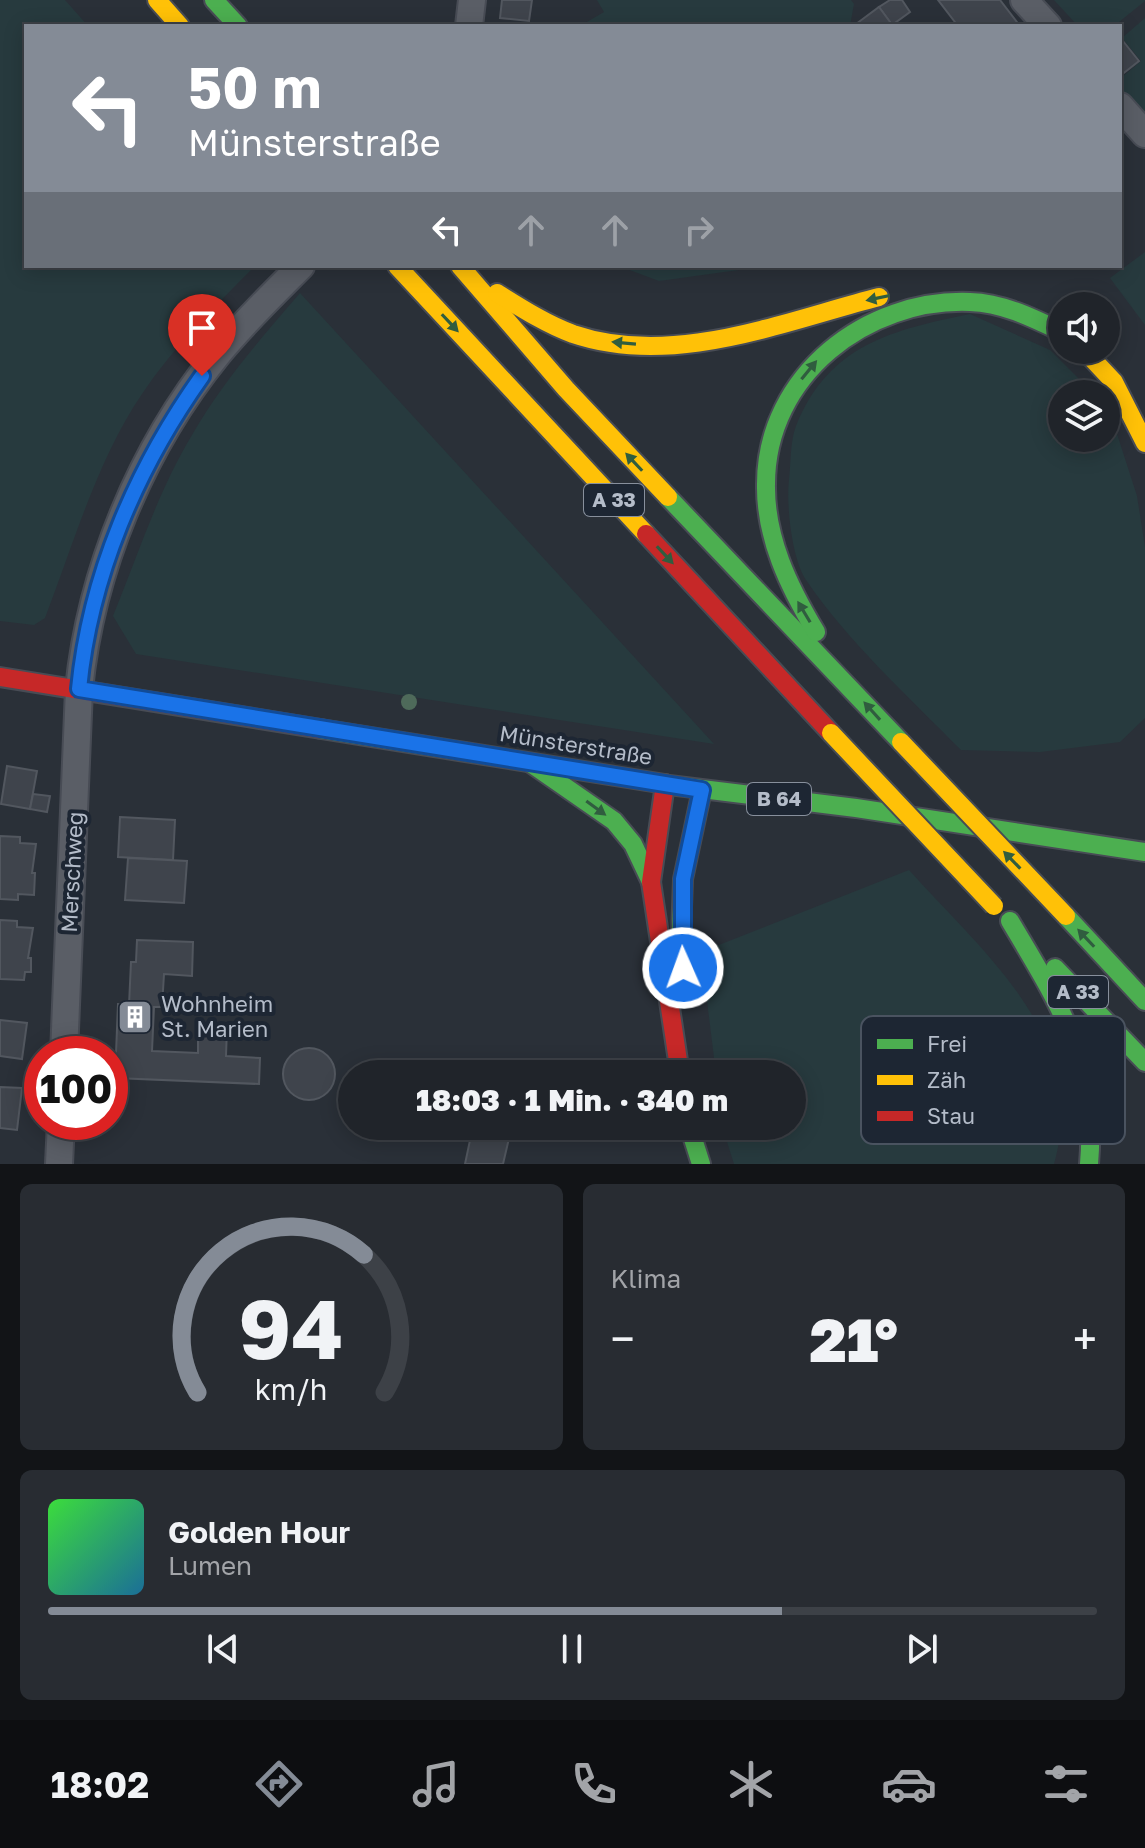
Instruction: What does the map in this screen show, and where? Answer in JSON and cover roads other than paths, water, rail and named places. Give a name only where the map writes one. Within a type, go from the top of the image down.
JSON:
[{"type":"main road","points":[[157,0],[178,24]]},
{"type":"main road","points":[[214,0],[236,24]]},
{"type":"main road","name":"A 33","points":[[399,268],[831,733],[1101,1016]]},
{"type":"main road","name":"A 33","points":[[462,268],[566,389],[1145,1001]]},
{"type":"main road","points":[[474,280],[545,320],[584,337],[623,344],[670,345],[733,337],[877,297],[953,286],[993,289],[1048,305]]},
{"type":"main road","points":[[843,679],[790,589],[771,536],[767,461],[777,417],[807,371],[841,336],[888,312],[950,299],[992,302],[1048,323]]},
{"type":"main road","points":[[1097,364],[1114,382],[1145,443]]},
{"type":"main road","points":[[1119,364],[1145,408]]},
{"type":"main road","name":"Münsterstraße","points":[[0,677],[702,790],[856,808],[1145,852]]},
{"type":"main road","points":[[532,764],[614,821],[633,844],[651,882]]},
{"type":"main road","points":[[665,784],[651,882],[678,1060]]},
{"type":"main road","points":[[691,1060],[685,1025],[680,911],[683,879],[702,790]]},
{"type":"main road","points":[[1010,921],[1063,1016]]},
{"type":"main road","name":"A 33","points":[[1125,1041],[1145,1062]]},
{"type":"main road","points":[[693,1140],[701,1164]]},
{"type":"main road","points":[[706,1140],[712,1164]]},
{"type":"main road","points":[[1089,1164],[1091,1144]]},
{"type":"street","points":[[469,24],[472,0]]},
{"type":"street","points":[[1024,0],[1046,24]]},
{"type":"street","points":[[1122,108],[1145,134]]},
{"type":"street","name":"Merschweg","points":[[65,1036],[79,689],[86,634],[102,571],[168,423],[217,355],[299,268]]},
{"type":"street","points":[[59,1164],[60,1140]]},
{"type":"place","name":"Wohnheim St. Marien","points":[[135,1017]]}]
